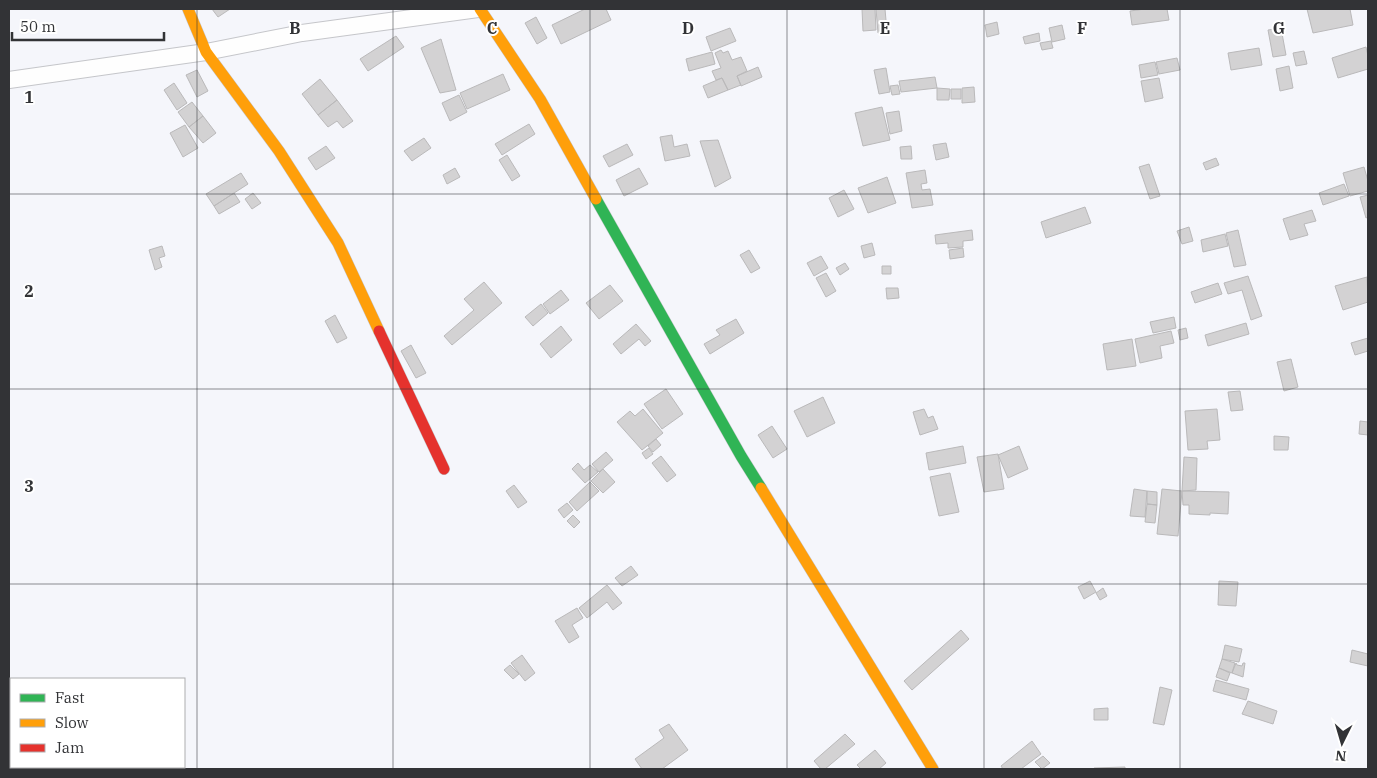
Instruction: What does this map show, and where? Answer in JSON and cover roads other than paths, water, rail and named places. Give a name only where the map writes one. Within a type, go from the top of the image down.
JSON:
[{"type":"street","points":[[188,9],[206,52],[279,151],[338,243],[444,469]]},
{"type":"street","points":[[9,80],[206,52],[302,33],[479,9],[540,98],[741,456],[933,769]]}]
